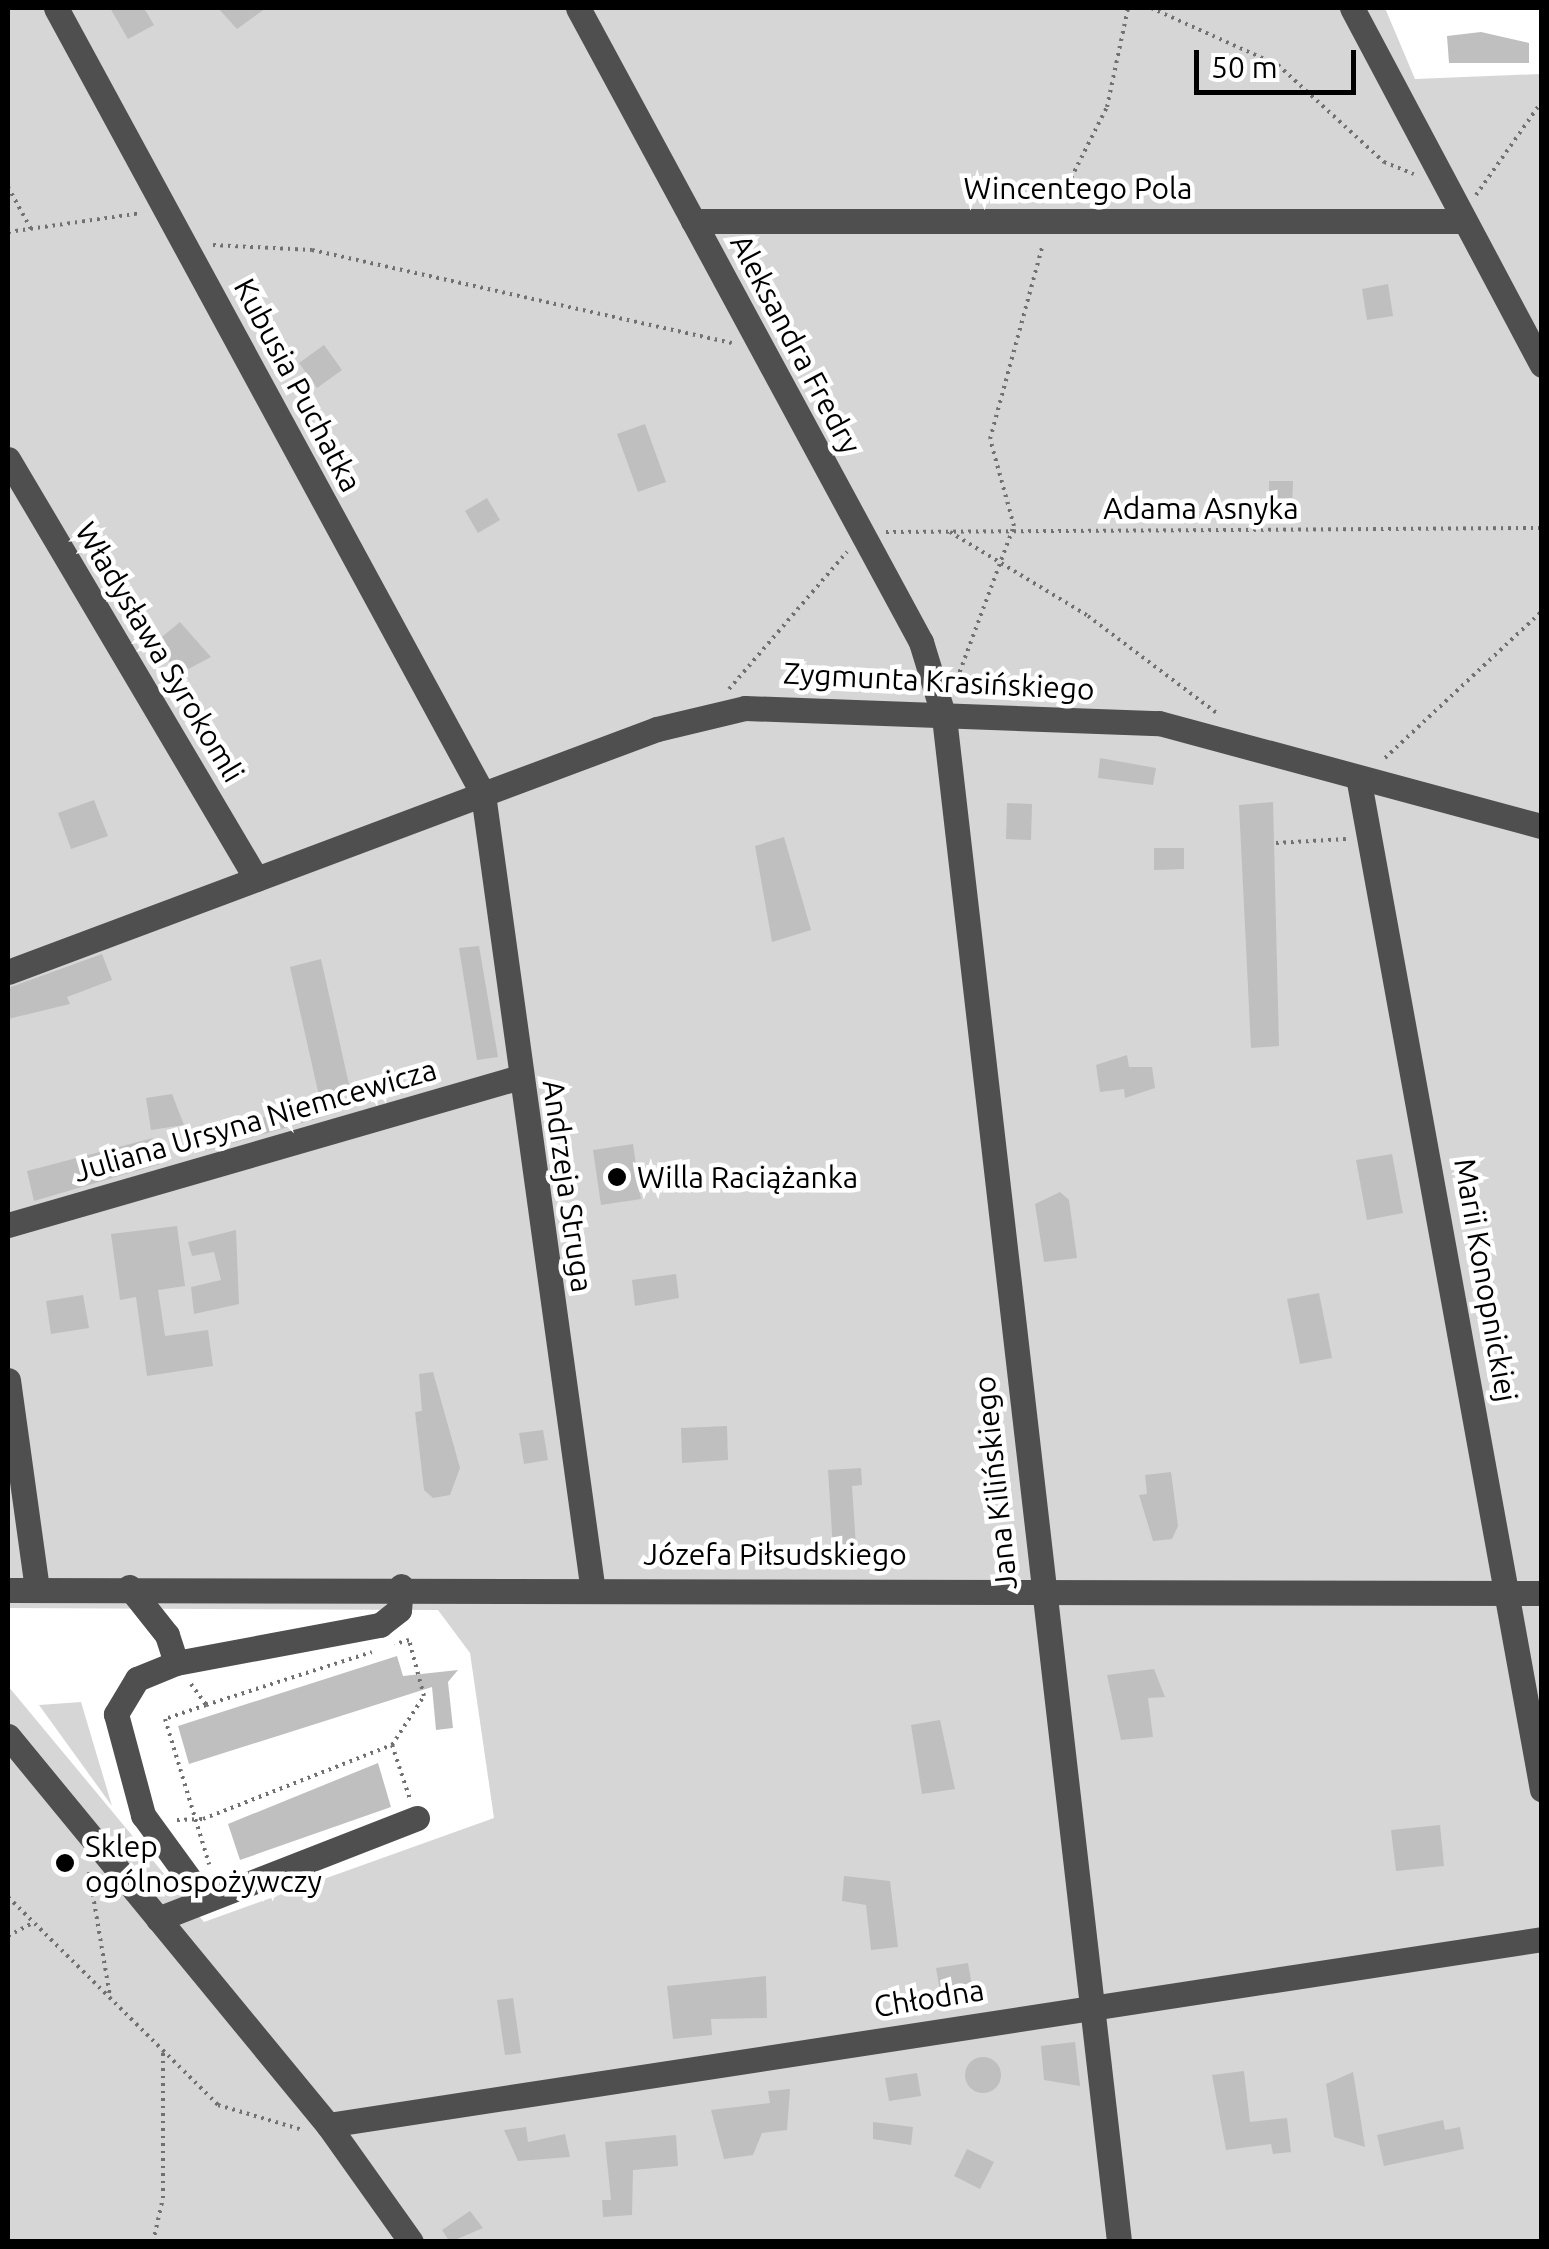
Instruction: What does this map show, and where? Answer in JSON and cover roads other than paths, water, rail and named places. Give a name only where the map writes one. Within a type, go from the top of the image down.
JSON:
[{"type":"street","name":"Kubusia Puchatka","points":[[56,8],[482,794]]},
{"type":"street","name":"Aleksandra Fredry","points":[[578,8],[921,642],[944,716]]},
{"type":"street","points":[[1352,8],[1542,365]]},
{"type":"street","name":"Wincentego Pola","points":[[693,221],[1462,221]]},
{"type":"street","name":"Władysława Syrokomli","points":[[8,459],[256,878]]},
{"type":"street","name":"Zygmunta Krasińskiego","points":[[12,962],[256,878],[706,714],[789,704],[944,716],[1159,723],[1359,782],[1542,826]]},
{"type":"street","name":"Jana Kilińskiego","points":[[944,716],[1039,1587],[1119,2242]]},
{"type":"street","name":"Marii Konopnickiej","points":[[1359,782],[1542,1790]]},
{"type":"street","name":"Andrzeja Struga","points":[[482,794],[592,1585]]},
{"type":"street","name":"Juliana Ursyna Niemcewicza","points":[[8,1225],[520,1077]]},
{"type":"street","points":[[8,1380],[37,1588]]},
{"type":"street","name":"Józefa Piłsudskiego","points":[[8,1590],[592,1585],[1542,1593]]},
{"type":"street","points":[[211,1896],[148,1821],[116,1714],[137,1679],[176,1663],[380,1625],[399,1610],[401,1586]]},
{"type":"street","points":[[129,1587],[168,1635],[176,1663]]},
{"type":"street","points":[[8,1736],[158,1919],[411,2242]]},
{"type":"street","points":[[158,1919],[417,1818]]},
{"type":"street","name":"Chłodna","points":[[322,2129],[1090,2006],[1542,1939]]},
{"type":"place","name":"Willa Raciążanka","points":[[617,1177]]},
{"type":"place","name":"Sklep ogólnospożywczy","points":[[65,1863]]}]
